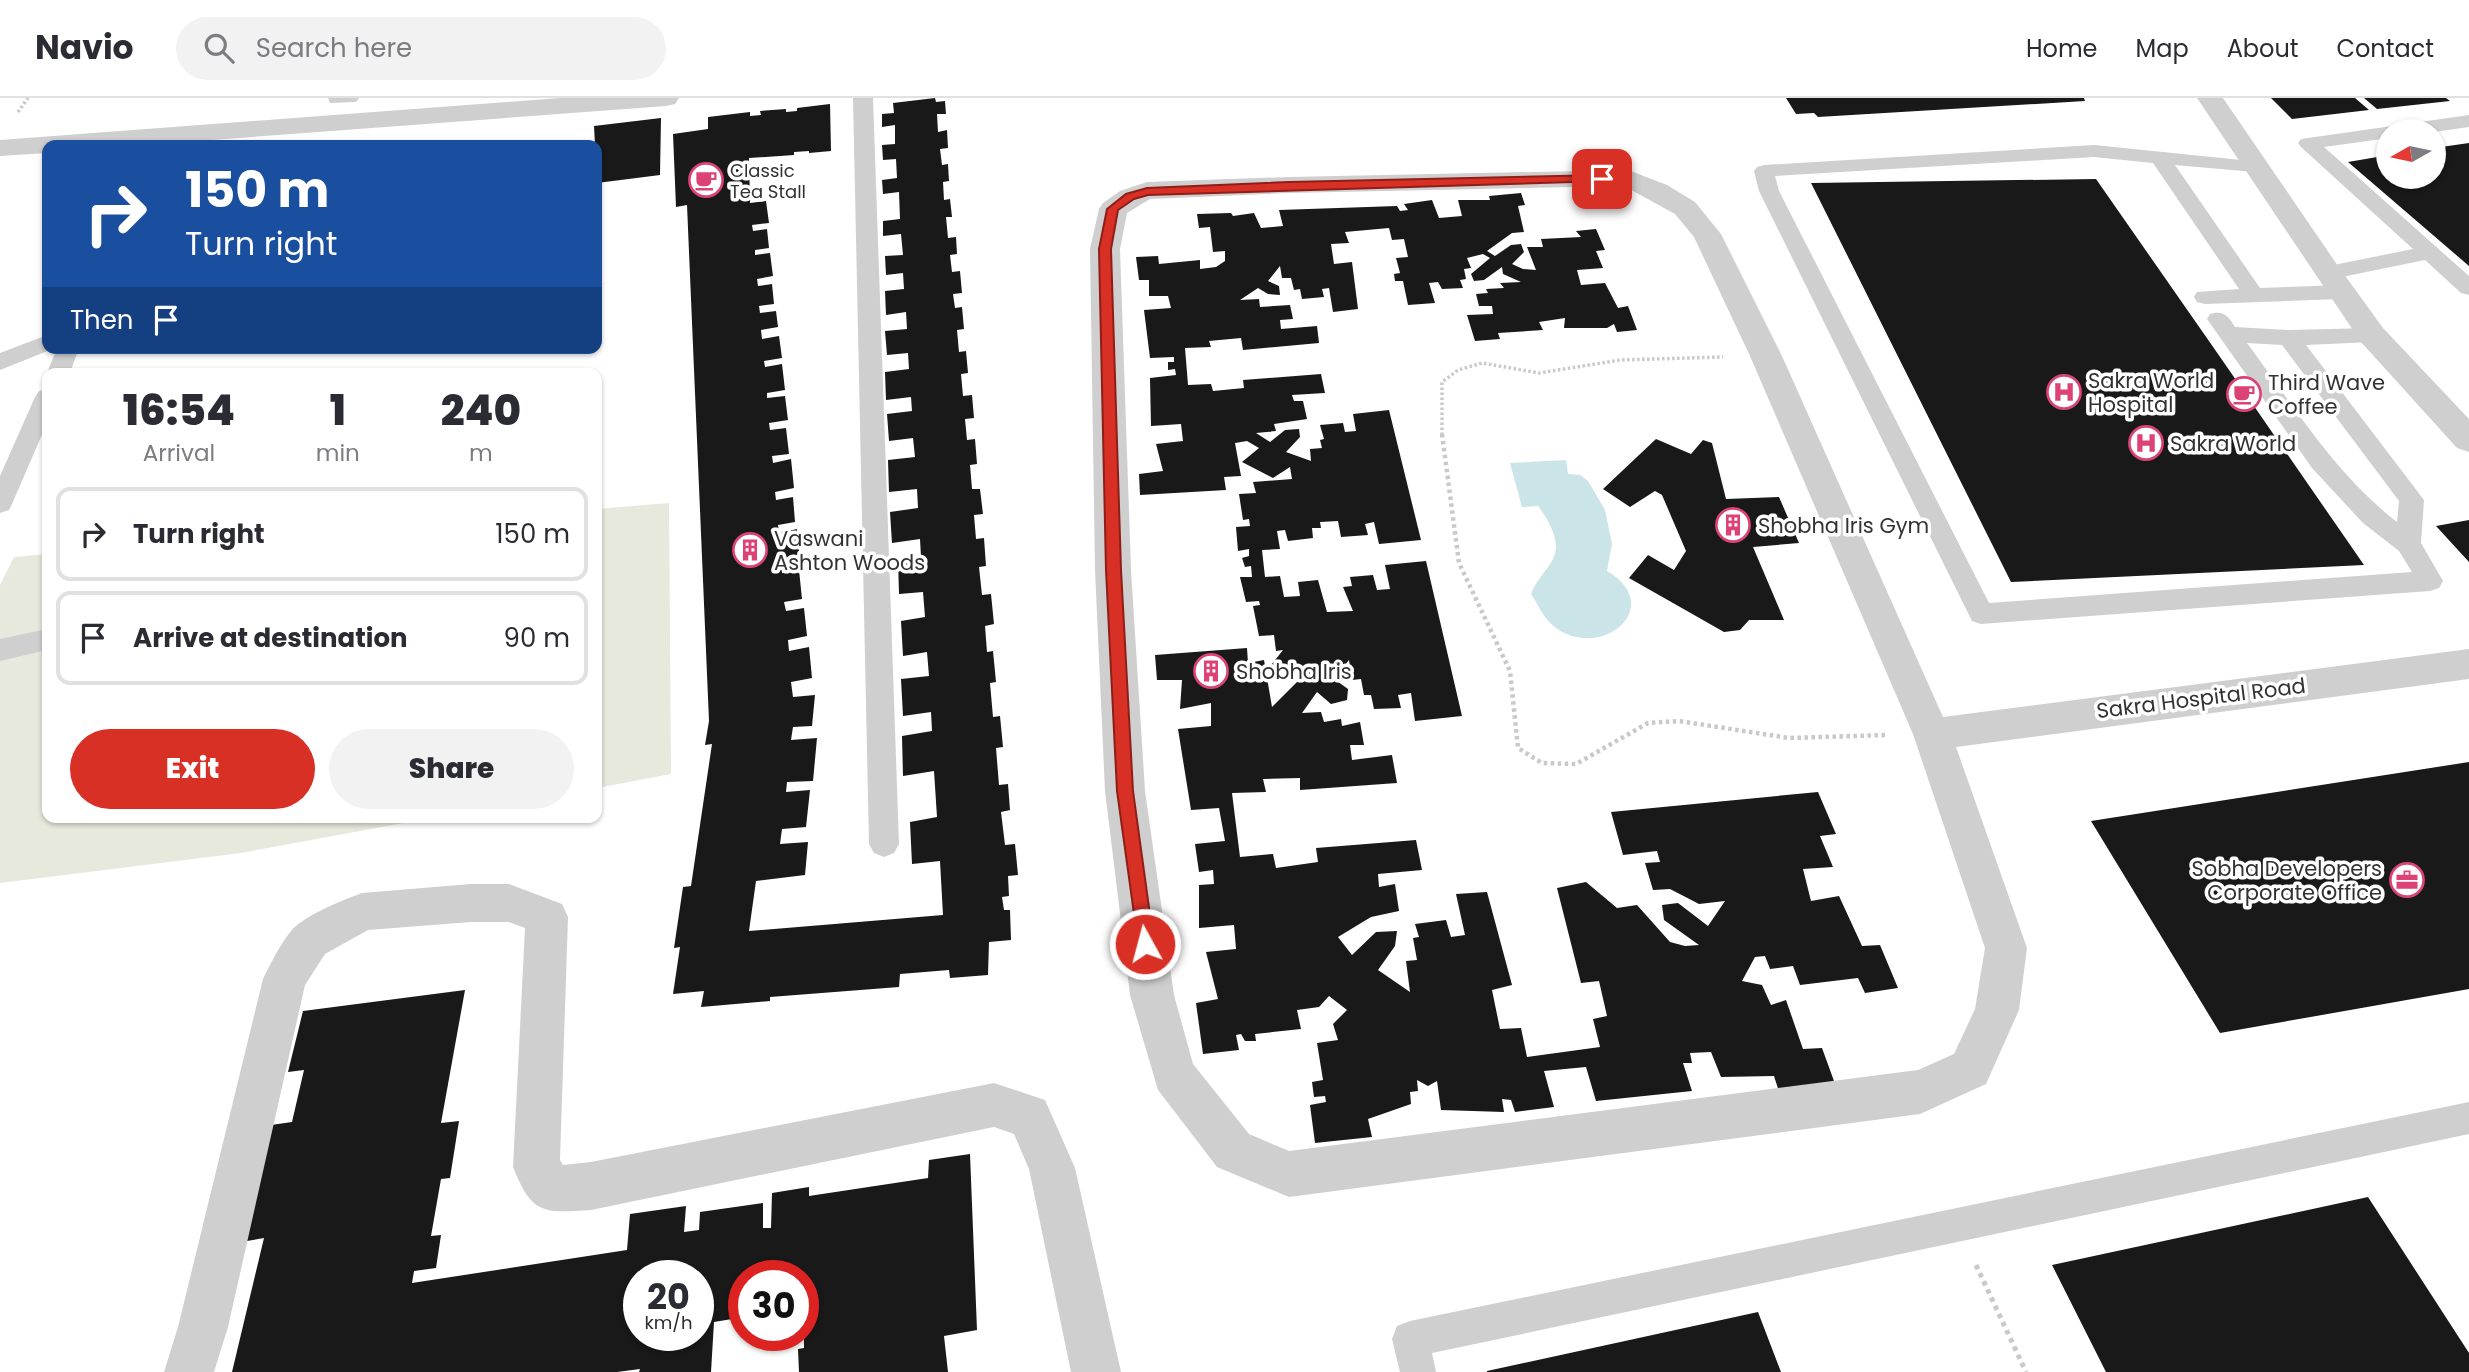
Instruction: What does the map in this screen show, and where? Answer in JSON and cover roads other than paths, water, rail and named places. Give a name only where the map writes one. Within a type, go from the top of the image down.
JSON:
[{"type":"street","points":[[159,140],[666,98]]},
{"type":"street","points":[[2210,98],[2372,335],[2469,440]]},
{"type":"street","points":[[0,148],[42,146]]},
{"type":"street","points":[[1628,178],[1685,208],[1707,234],[1766,356],[1933,734],[2006,948],[1997,1010],[1970,1069],[1920,1092],[1289,1174],[1233,1151],[1174,1075],[1152,995],[1125,791],[1114,570],[1105,249],[1113,209],[1130,197],[1147,191],[1289,185],[1628,178]]},
{"type":"street","name":"Sakra Hospital Road","points":[[1933,734],[2469,664]]},
{"type":"street","points":[[189,1372],[203,1327],[285,979],[310,940],[362,912],[509,903],[547,918],[536,1167],[552,1189],[591,1186],[993,1105],[1028,1116],[1052,1168],[1096,1372]]},
{"type":"lane","points":[[337,99],[349,98]]},
{"type":"lane","points":[[863,98],[884,844]]},
{"type":"lane","points":[[2446,124],[2469,121]]},
{"type":"lane","points":[[2376,134],[2308,143],[2469,288]]},
{"type":"lane","points":[[2254,166],[2160,159],[2102,159],[1764,171],[1769,191],[1981,614],[2430,581],[2408,544],[2372,516],[2321,462],[2224,327],[2289,338],[2372,335]]},
{"type":"lane","points":[[2160,159],[2254,295]]},
{"type":"lane","points":[[2205,297],[2254,295],[2334,282],[2429,252]]},
{"type":"lane","points":[[2289,338],[2412,500],[2408,544]]},
{"type":"lane","points":[[0,362],[42,345]]},
{"type":"lane","points":[[0,504],[42,408]]},
{"type":"lane","points":[[0,650],[42,641]]},
{"type":"lane","points":[[1418,1372],[1410,1339],[2469,1118]]},
{"type":"water","points":[[1566,460],[1568,474],[1580,475],[1588,481],[1605,510],[1612,544],[1607,571],[1624,586],[1631,601],[1628,615],[1619,627],[1604,635],[1586,638],[1567,634],[1549,622],[1531,594],[1553,559],[1555,538],[1550,524],[1538,506],[1522,507],[1510,463]]},
{"type":"place","name":"Classic Tea Stall","points":[[706,180]]},
{"type":"place","name":"Sakra World Hospital","points":[[2064,392]]},
{"type":"place","name":"Third Wave Coffee","points":[[2244,394]]},
{"type":"place","name":"Sakra World","points":[[2146,443]]},
{"type":"place","name":"Shobha Iris Gym","points":[[1733,525]]},
{"type":"place","name":"Vaswani Ashton Woods","points":[[750,550]]},
{"type":"place","name":"Shobha Iris","points":[[1211,671]]},
{"type":"place","name":"Sobha Developers Corporate Office","points":[[2407,880]]}]
